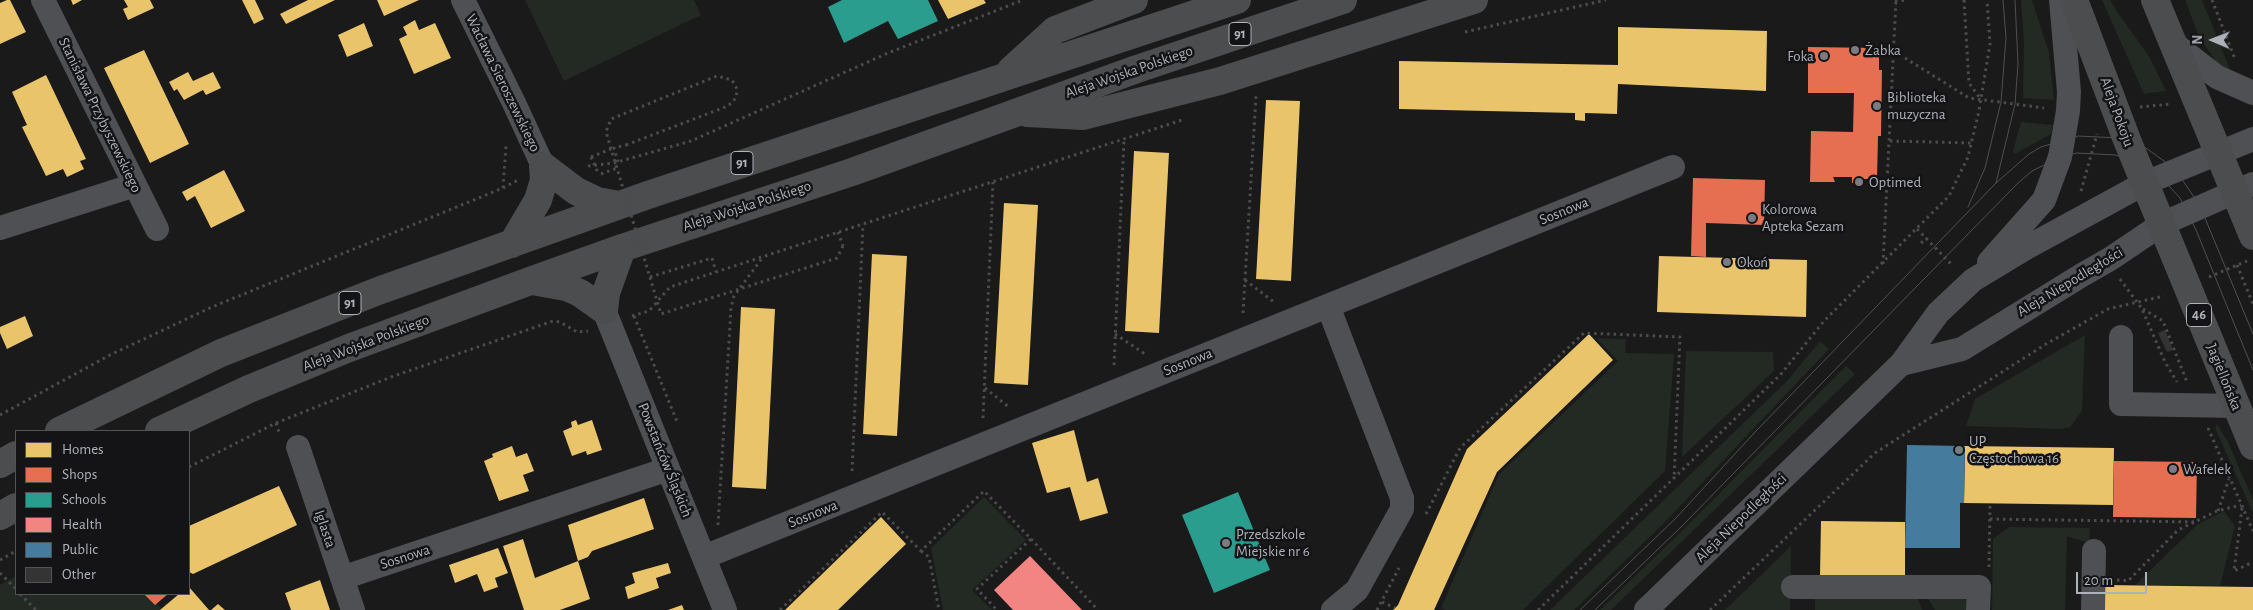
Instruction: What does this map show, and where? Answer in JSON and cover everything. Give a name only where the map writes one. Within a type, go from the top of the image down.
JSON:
[{"type":"main road","points":[[1004,76],[1055,30],[1134,0]]},
{"type":"main road","name":"91","points":[[62,430],[221,353],[378,291],[619,205],[1237,0]]},
{"type":"main road","name":"Aleja Wojska Polskiego","points":[[161,430],[249,389],[349,348],[530,281],[622,248],[852,172],[1137,69],[1343,0]]},
{"type":"main road","points":[[1015,113],[1084,116],[1220,81],[1474,0]]},
{"type":"main road","name":"Aleja Pokoju","points":[[2074,0],[2162,224]]},
{"type":"main road","points":[[2156,0],[2219,152],[2244,187],[2253,236]]},
{"type":"main road","points":[[543,166],[576,191],[597,200],[619,205]]},
{"type":"main road","points":[[512,244],[538,200],[544,180],[543,166]]},
{"type":"main road","name":"Jagiellońska","points":[[2162,224],[2253,446]]},
{"type":"main road","points":[[616,314],[606,293],[622,248]]},
{"type":"main road","points":[[530,281],[573,290],[616,314]]},
{"type":"main road","points":[[0,464],[15,456]]},
{"type":"main road","points":[[0,516],[15,508]]},
{"type":"street","name":"Stanisława Przybyszewskiego","points":[[43,0],[156,230]]},
{"type":"street","name":"Wacława Sieroszewskiego","points":[[463,0],[543,166]]},
{"type":"street","points":[[1973,280],[2044,200],[2060,157],[2067,120],[2069,92],[2061,0]]},
{"type":"street","points":[[2173,43],[2217,77],[2253,93]]},
{"type":"street","name":"Aleja Niepodległości","points":[[1646,610],[1901,364],[1938,313],[1973,280],[2026,248],[2145,183],[2253,139]]},
{"type":"street","name":"Sosnowa","points":[[704,558],[1673,167]]},
{"type":"street","points":[[0,228],[134,186]]},
{"type":"street","name":"Aleja Niepodległości","points":[[1901,364],[1962,349],[2110,259],[2162,224],[2244,187]]},
{"type":"street","points":[[1328,306],[1402,498],[1402,509],[1357,590],[1333,610]]},
{"type":"street","name":"Powstańców Śląskich","points":[[616,314],[668,469],[725,610]]},
{"type":"street","points":[[2121,337],[2121,404],[2236,406]]},
{"type":"street","name":"Iglasta","points":[[298,447],[353,610]]},
{"type":"street","name":"Sosnowa","points":[[342,578],[668,469]]},
{"type":"street","points":[[2093,610],[2094,551]]},
{"type":"street","points":[[1794,587],[1979,587],[1978,610]]},
{"type":"path","points":[[838,232],[843,246],[837,258],[661,314],[606,132],[611,118],[717,76],[732,80],[737,88],[736,98],[728,106],[614,148],[618,162],[691,141],[888,53],[1023,0]]},
{"type":"path","points":[[1574,7],[1606,0]]},
{"type":"path","points":[[1883,264],[1895,1],[1906,0]]},
{"type":"path","points":[[1964,0],[1968,78],[1969,83],[1980,99]]},
{"type":"path","points":[[1538,610],[1781,374],[1824,321],[1949,196],[1964,167],[1972,143],[1990,44],[1986,0]]},
{"type":"path","points":[[2212,0],[2238,66]]},
{"type":"path","points":[[1894,51],[1969,98],[2054,110]]},
{"type":"path","points":[[1243,313],[1256,95]]},
{"type":"path","points":[[2147,106],[2168,104]]},
{"type":"path","points":[[2079,196],[2092,153],[2097,128]]},
{"type":"path","points":[[1114,365],[1124,139]]},
{"type":"path","points":[[1890,141],[1972,143]]},
{"type":"path","points":[[0,415],[110,355],[212,307],[503,188],[505,142]]},
{"type":"path","points":[[611,149],[591,157],[598,175],[617,168]]},
{"type":"path","points":[[616,314],[649,310],[670,287],[1077,155]]},
{"type":"path","points":[[983,418],[994,182]]},
{"type":"path","points":[[852,471],[863,224]]},
{"type":"path","points":[[1917,229],[1926,238],[1921,243]]},
{"type":"path","points":[[718,525],[734,296],[763,256]]},
{"type":"path","points":[[650,277],[712,258],[716,272]]},
{"type":"path","points":[[2207,278],[2239,264],[2253,304]]},
{"type":"path","points":[[1245,280],[1296,319]]},
{"type":"path","points":[[2122,284],[2142,309],[2165,362],[2177,382],[2183,387]]},
{"type":"path","points":[[1710,610],[1875,453],[2046,344],[2108,309],[2158,298]]},
{"type":"path","points":[[2142,309],[2162,321],[2186,376],[2188,385]]},
{"type":"path","points":[[190,466],[276,423],[391,377],[553,321],[560,322],[577,332]]},
{"type":"path","points":[[1425,516],[1460,448],[1584,333],[1680,337],[1674,479]]},
{"type":"path","points":[[1116,334],[1167,371]]},
{"type":"path","points":[[984,387],[1010,408]]},
{"type":"path","points":[[2206,426],[2253,530]]},
{"type":"path","points":[[2217,511],[2229,478]]},
{"type":"path","points":[[921,551],[984,491],[1098,610]]},
{"type":"path","points":[[1988,574],[1990,503]]},
{"type":"path","points":[[2094,580],[2128,581],[2178,530],[2217,511],[2242,506]]},
{"type":"path","points":[[2242,506],[2234,571],[2253,562]]},
{"type":"path","points":[[780,610],[882,512],[929,557],[939,610]]},
{"type":"path","points":[[1990,519],[2197,522]]},
{"type":"path","points":[[997,610],[977,589],[1030,539]]},
{"type":"path","points":[[0,560],[15,552]]},
{"type":"path","points":[[1377,610],[1399,568]]},
{"type":"path","points":[[0,572],[15,588]]},
{"type":"path","points":[[21,595],[36,610]]},
{"type":"path","points":[[1382,602],[1395,608]]},
{"type":"shaded area","points":[[525,0],[694,0],[701,15],[564,81]]},
{"type":"shaded area","points":[[2021,0],[2032,0],[2049,53],[2054,100],[2023,98],[2024,43]]},
{"type":"shaded area","points":[[2102,0],[2110,0],[2149,56],[2166,91],[2144,94]]},
{"type":"shaded area","points":[[2185,0],[2202,0],[2231,72],[2217,63],[2199,37]]},
{"type":"shaded area","points":[[2021,122],[2053,125],[2051,134],[2015,154],[2013,151]]},
{"type":"shaded area","points":[[2085,335],[2082,411],[2070,427],[2061,429],[1966,426],[1975,399]]},
{"type":"shaded area","points":[[1596,338],[1626,339],[1625,353],[1674,354],[1665,471],[1523,610],[1446,610],[1441,608],[1499,474],[1618,361]]},
{"type":"shaded area","points":[[1820,341],[1829,349],[1662,525],[1574,610],[1550,610],[1788,380]]},
{"type":"shaded area","points":[[1686,351],[1773,352],[1774,371],[1682,457]]},
{"type":"shaded area","points":[[1846,366],[1855,374],[1847,382],[1611,610],[1600,610],[1682,531]]},
{"type":"shaded area","points":[[2217,424],[2228,442],[2253,500],[2253,513],[2215,428]]},
{"type":"shaded area","points":[[984,497],[1026,540],[972,590],[992,610],[943,610],[931,548]]},
{"type":"shaded area","points":[[2224,511],[2235,526],[2220,586],[2135,585],[2198,524]]},
{"type":"shaded area","points":[[2009,527],[2090,528],[2089,543],[2067,536],[2065,610],[1992,610],[1993,539]]},
{"type":"shaded area","points":[[1791,546],[1790,610],[1725,610]]},
{"type":"shaded area","points":[[15,577],[15,595],[148,595],[163,610],[0,610],[0,585]]},
{"type":"shaded area","points":[[1916,593],[1922,610],[1815,610],[1815,597]]},
{"type":"shaded area","points":[[1925,593],[1962,597],[1967,601],[1970,610],[1935,610]]},
{"type":"building: Homes","points":[[10,0],[26,32],[0,44],[0,3]]},
{"type":"building: Homes","points":[[71,0],[82,0],[73,5]]},
{"type":"building: Homes","points":[[124,0],[150,0],[154,8],[128,20],[123,9],[128,7]]},
{"type":"building: Homes","points":[[242,0],[255,0],[264,19],[254,24]]},
{"type":"building: Homes","points":[[308,0],[335,0],[286,24],[280,14]]},
{"type":"building: Homes","points":[[377,0],[419,0],[384,16]]},
{"type":"building: Homes","points":[[938,0],[984,0],[986,3],[948,19]]},
{"type":"building: Homes","points":[[415,20],[419,30],[435,23],[451,58],[414,74],[399,39],[407,35],[403,27]]},
{"type":"building: Homes","points":[[364,23],[373,46],[347,57],[338,35]]},
{"type":"building: Homes","points":[[1618,27],[1767,31],[1766,91],[1618,84],[1617,114],[1585,113],[1585,121],[1575,120],[1575,113],[1399,109],[1399,61],[1618,65]]},
{"type":"building: Homes","points":[[144,50],[189,144],[150,163],[104,68]]},
{"type":"building: Homes","points":[[188,72],[193,81],[213,72],[221,88],[206,95],[203,90],[184,100],[177,89],[174,91],[169,82]]},
{"type":"building: Homes","points":[[46,75],[86,159],[80,161],[84,169],[67,177],[63,169],[46,176],[22,127],[27,125],[12,92]]},
{"type":"building: Homes","points":[[1266,100],[1300,101],[1291,281],[1256,279]]},
{"type":"building: Homes","points":[[1134,151],[1169,153],[1159,333],[1125,331]]},
{"type":"building: Homes","points":[[224,170],[245,211],[211,228],[195,196],[187,201],[182,192]]},
{"type":"building: Homes","points":[[1004,203],[1038,205],[1028,385],[994,383]]},
{"type":"building: Homes","points":[[872,254],[907,256],[897,436],[863,434]]},
{"type":"building: Homes","points":[[1659,256],[1807,260],[1806,317],[1657,312]]},
{"type":"building: Homes","points":[[741,307],[775,309],[766,489],[732,487]]},
{"type":"building: Homes","points":[[25,316],[33,336],[7,349],[0,333],[0,327]]},
{"type":"building: Homes","points":[[1589,334],[1613,360],[1497,472],[1434,610],[1393,610],[1398,605],[1467,449]]},
{"type":"building: Homes","points":[[576,420],[578,425],[592,420],[602,450],[587,455],[586,451],[572,456],[563,431],[572,427],[571,422]]},
{"type":"building: Homes","points":[[1074,430],[1087,482],[1098,478],[1108,513],[1080,521],[1070,487],[1047,493],[1032,443]]},
{"type":"building: Homes","points":[[512,446],[516,457],[527,453],[534,471],[523,475],[529,491],[499,501],[484,461],[493,457],[492,454]]},
{"type":"building: Homes","points":[[1965,446],[2114,448],[2113,505],[1964,503]]},
{"type":"building: Homes","points":[[279,486],[297,525],[193,574],[190,572],[190,526]]},
{"type":"building: Homes","points":[[644,498],[654,529],[592,551],[588,557],[578,561],[568,525]]},
{"type":"building: Homes","points":[[881,517],[906,544],[838,610],[785,610]]},
{"type":"building: Homes","points":[[1821,521],[1905,522],[1905,577],[1820,575]]},
{"type":"building: Homes","points":[[523,539],[535,578],[578,561],[590,599],[560,610],[524,610],[503,546]]},
{"type":"building: Homes","points":[[498,548],[508,573],[495,578],[498,587],[484,592],[477,574],[455,583],[449,565]]},
{"type":"building: Homes","points":[[668,563],[671,573],[656,578],[659,588],[628,599],[625,587],[635,583],[632,573]]},
{"type":"building: Homes","points":[[320,580],[330,610],[291,610],[285,593]]},
{"type":"building: Homes","points":[[2105,585],[2253,587],[2253,610],[2104,610]]},
{"type":"building: Homes","points":[[190,588],[209,610],[160,610],[178,595],[190,595]]},
{"type":"building: Homes","points":[[218,604],[225,610],[211,610]]},
{"type":"building: Homes","points":[[682,605],[684,610],[668,610]]},
{"type":"building: Shops","points":[[1808,47],[1879,48],[1879,70],[1882,70],[1881,136],[1878,136],[1877,179],[1864,179],[1864,183],[1852,183],[1852,177],[1833,177],[1835,182],[1810,182],[1811,131],[1853,132],[1854,93],[1808,93]]},
{"type":"building: Shops","points":[[1693,178],[1765,180],[1764,225],[1706,223],[1706,257],[1691,256]]},
{"type":"building: Shops","points":[[2114,461],[2197,462],[2196,518],[2113,517]]},
{"type":"building: Shops","points":[[145,595],[167,595],[155,605]]},
{"type":"building: Schools","points":[[842,0],[928,0],[938,21],[898,39],[888,21],[844,43],[828,7]]},
{"type":"building: Schools","name":"Przedszkole Miejskie nr 6","points":[[1238,492],[1270,570],[1214,593],[1182,515]]},
{"type":"building: Health","points":[[1030,556],[1082,610],[1013,610],[994,590]]},
{"type":"building: Public","points":[[1907,445],[1965,446],[1964,503],[1960,503],[1960,548],[1905,548]]},
{"type":"building: Other","points":[[2165,330],[2173,350],[2167,352],[2158,333]]},
{"type":"tram line","points":[[1968,207],[1985,168],[2001,102],[2006,38],[2003,0]]},
{"type":"tram line","points":[[1996,183],[2015,104],[2018,64],[2015,0]]},
{"type":"tram line","points":[[1580,610],[1676,518],[1756,431],[1996,183],[2029,154],[2041,147],[2078,136],[2120,138],[2146,148],[2175,169],[2200,206],[2253,334]]},
{"type":"tram line","points":[[1595,610],[1682,526],[2018,183],[2032,171],[2060,157],[2077,153],[2116,155],[2148,168],[2180,198],[2196,230],[2253,370]]},
{"type":"place","name":"Żabka","points":[[1855,50]]},
{"type":"place","name":"Foka","points":[[1824,56]]},
{"type":"place","name":"Biblioteka muzyczna","points":[[1877,106]]},
{"type":"place","name":"Optimed","points":[[1859,182]]},
{"type":"place","name":"Kolorowa Apteka Sezam","points":[[1752,218]]},
{"type":"place","name":"Okoń","points":[[1727,262]]},
{"type":"place","name":"UP Częstochowa 16","points":[[1959,450]]},
{"type":"place","name":"Wafelek","points":[[2173,469]]},
{"type":"place","name":"Przedszkole Miejskie nr 6","points":[[1226,543]]}]
